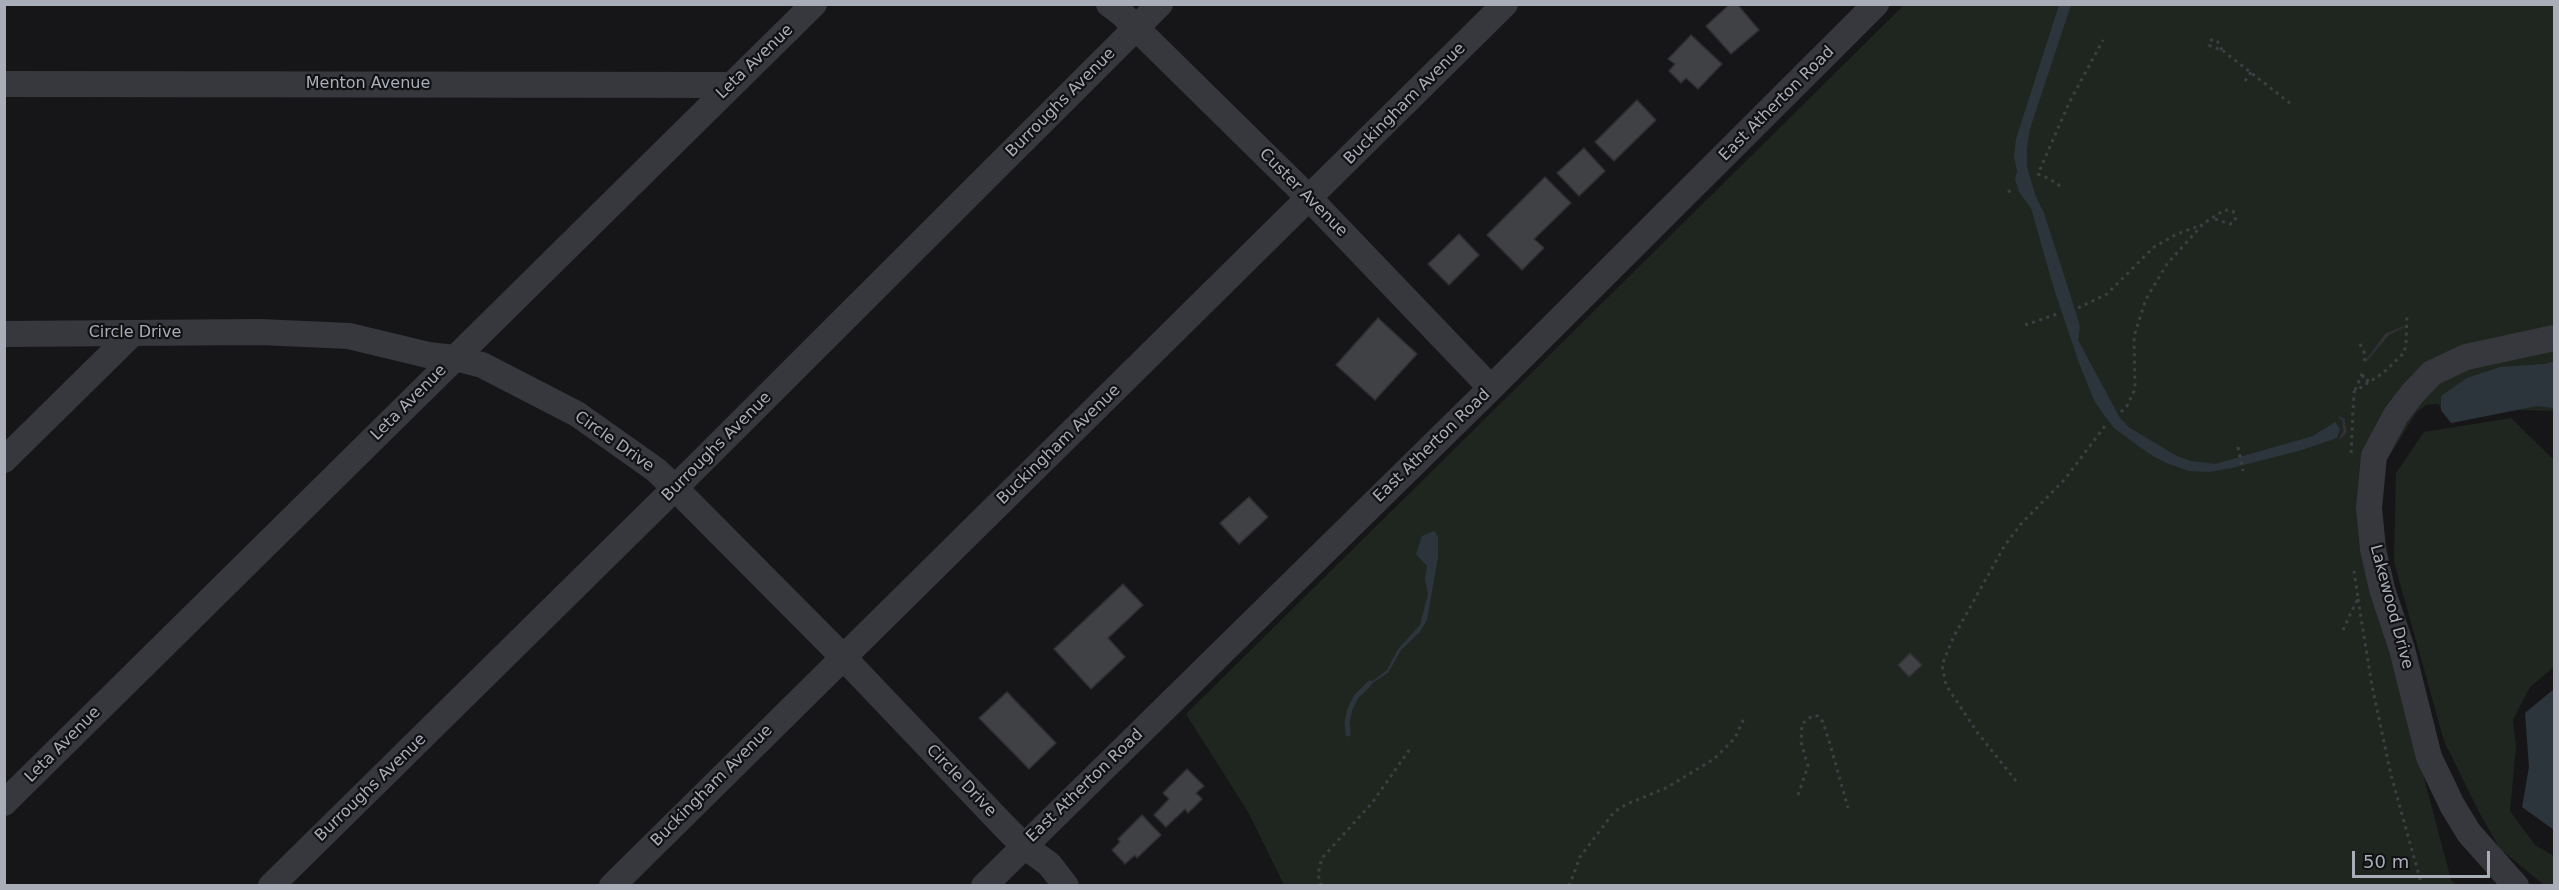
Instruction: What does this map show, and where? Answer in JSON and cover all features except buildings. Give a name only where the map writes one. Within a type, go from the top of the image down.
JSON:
[{"type":"street","name":"Leta Avenue","points":[[4,803],[814,4]]},
{"type":"street","name":"Custer Avenue","points":[[1109,4],[1310,199],[1491,388]]},
{"type":"street","name":"Burroughs Avenue","points":[[271,885],[675,488],[1160,4]]},
{"type":"street","name":"Buckingham Avenue","points":[[612,885],[1310,199],[1505,4]]},
{"type":"street","name":"East Atherton Road","points":[[984,885],[1491,388],[1876,4]]},
{"type":"street","name":"Menton Avenue","points":[[4,84],[732,85]]},
{"type":"street","name":"Circle Drive","points":[[4,334],[260,332],[349,336],[428,355],[482,364],[577,414],[656,470],[843,657],[1024,846],[1049,864],[1066,885]]},
{"type":"street","points":[[4,460],[133,333]]},
{"type":"street","name":"Lakewood Drive","points":[[2516,885],[2469,833],[2452,805],[2429,757],[2402,649],[2382,590],[2373,549],[2369,508],[2374,456],[2396,415],[2432,373],[2466,357],[2554,338]]},
{"type":"path","points":[[2060,186],[2050,178],[2038,174],[2069,103],[2103,40]]},
{"type":"path","points":[[2222,50],[2291,104]]},
{"type":"path","points":[[2245,81],[2251,72]]},
{"type":"path","points":[[2008,192],[2013,189]]},
{"type":"path","points":[[2078,308],[2107,294],[2154,247],[2229,209],[2236,217],[2230,224],[2212,218]]},
{"type":"path","points":[[2121,412],[2127,406],[2135,389],[2134,336],[2146,299],[2167,264],[2203,224]]},
{"type":"path","points":[[2025,325],[2057,314]]},
{"type":"path","points":[[2360,344],[2365,362]]},
{"type":"path","points":[[2354,392],[2363,372],[2363,379],[2370,381]]},
{"type":"path","points":[[2016,781],[1977,732],[1947,685],[1942,665],[1954,636],[2005,545],[2065,479],[2105,426]]},
{"type":"path","points":[[2238,447],[2243,471]]},
{"type":"path","points":[[2358,598],[2372,686],[2391,775],[2422,885]]},
{"type":"path","points":[[1569,885],[1580,857],[1614,812],[1627,804],[1666,788],[1714,759],[1735,738],[1745,716]]},
{"type":"path","points":[[1798,795],[1808,766],[1801,742],[1802,724],[1812,716],[1818,716],[1823,722],[1848,808]]},
{"type":"path","points":[[1321,885],[1318,874],[1322,858],[1372,802],[1412,746]]},
{"type":"shaded area","points":[[1904,5],[2554,5],[2554,411],[2517,410],[2451,423],[2438,404],[2426,405],[2416,413],[2362,500],[2365,554],[2451,880],[2457,885],[1284,885],[1248,812],[1186,714]]},
{"type":"shaded area","points":[[2059,5],[2071,5],[2030,129],[2027,167],[2078,319],[2080,327],[2078,340],[2120,418],[2130,428],[2177,456],[2191,461],[2215,464],[2313,436],[2335,422],[2340,429],[2337,438],[2302,450],[2232,468],[2210,472],[2189,471],[2166,463],[2148,453],[2114,428],[2094,400],[2054,289],[2031,208],[2019,192],[2015,179],[2016,139]]},
{"type":"shaded area","points":[[2554,361],[2554,408],[2537,406],[2451,423],[2441,410],[2441,396],[2467,378],[2500,367],[2545,364]]},
{"type":"shaded area","points":[[2511,418],[2554,460],[2554,667],[2530,687],[2513,720],[2516,747],[2510,811],[2535,845],[2554,856],[2554,885],[2544,885],[2500,849],[2479,812],[2444,741],[2394,562],[2396,473],[2424,432]]},
{"type":"shaded area","points":[[1434,531],[1438,537],[1438,557],[1427,620],[1420,632],[1401,650],[1388,673],[1371,684],[1387,670],[1398,649],[1420,625],[1428,594],[1425,579],[1427,566],[1416,554],[1422,536]]},
{"type":"shaded area","points":[[2554,689],[2554,830],[2522,807],[2529,767],[2525,713]]},
{"type":"waterway","points":[[1348,734],[1347,722],[1350,709],[1356,697],[1370,683]]}]
